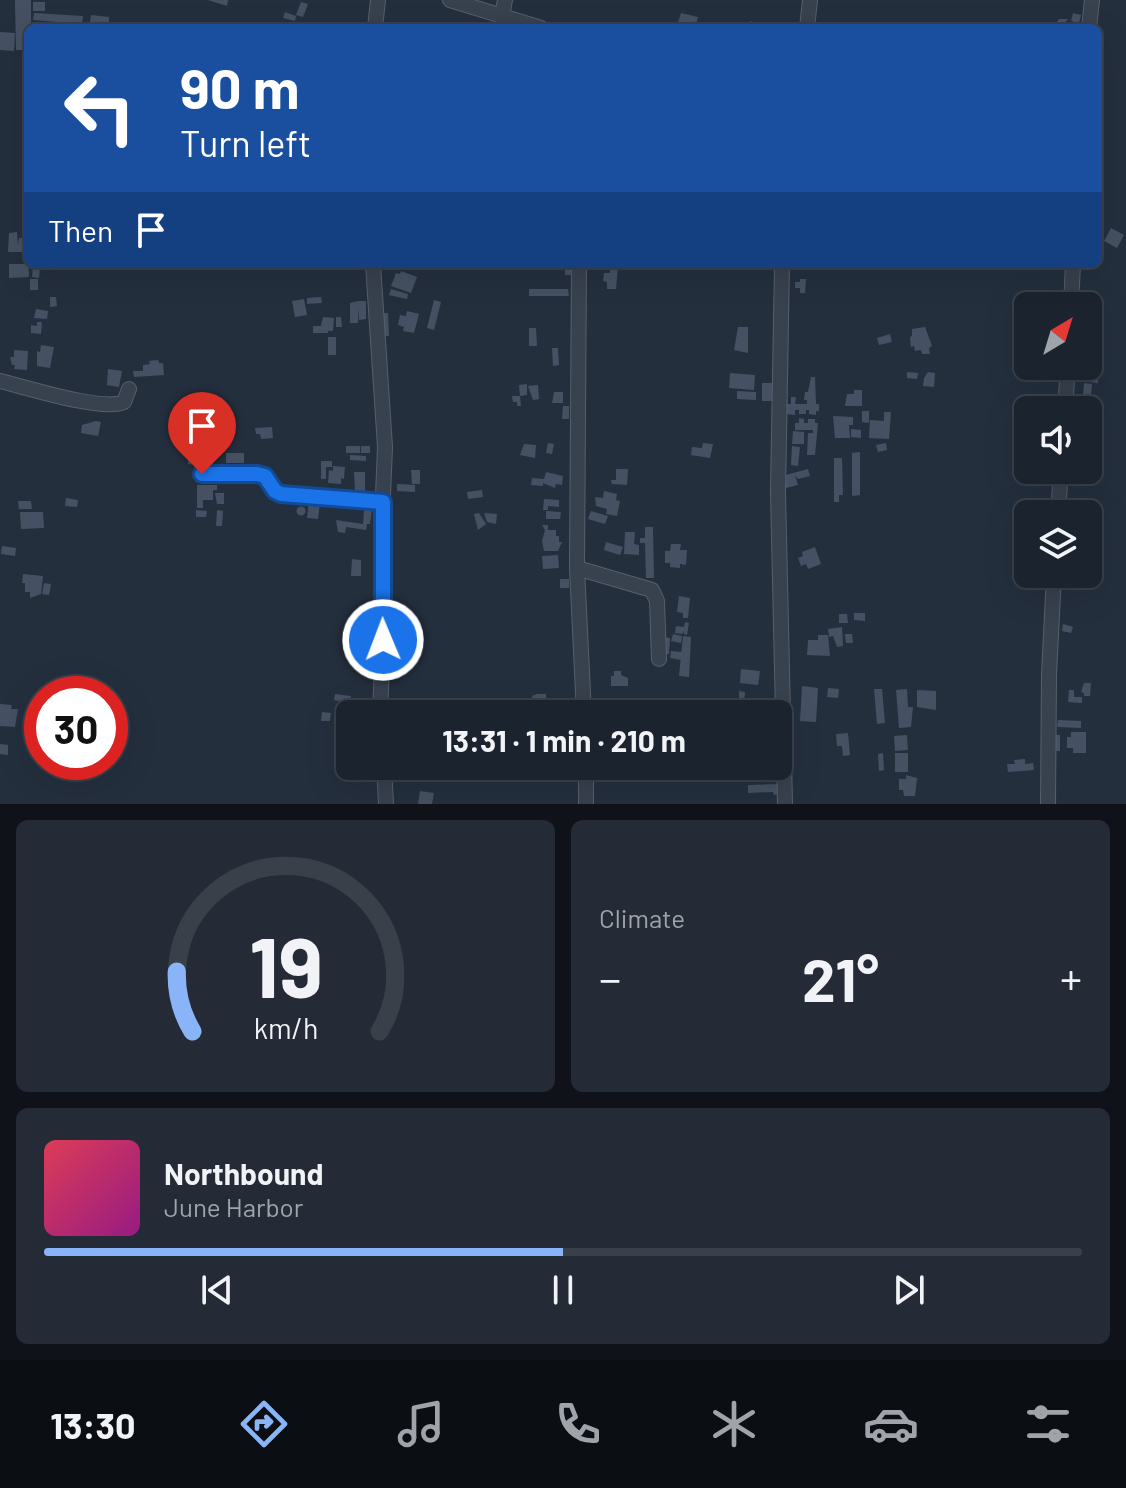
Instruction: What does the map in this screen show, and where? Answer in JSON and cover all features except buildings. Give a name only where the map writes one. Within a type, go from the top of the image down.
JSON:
[{"type":"street","points":[[375,24],[378,0]]},
{"type":"street","points":[[450,0],[528,24]]},
{"type":"street","points":[[502,16],[505,0]]},
{"type":"street","points":[[807,24],[810,0]]},
{"type":"street","points":[[1089,24],[1092,0]]},
{"type":"street","points":[[373,268],[385,447],[380,700]]},
{"type":"street","points":[[579,268],[577,568],[583,700]]},
{"type":"street","points":[[782,268],[778,492],[785,804]]},
{"type":"street","points":[[1072,292],[1073,268]]},
{"type":"street","points":[[0,381],[80,401],[116,406],[124,402],[129,389]]},
{"type":"street","points":[[202,474],[257,474],[265,476],[275,491],[281,494],[383,502]]},
{"type":"street","points":[[577,568],[652,590],[657,601],[659,659]]},
{"type":"street","points":[[1048,804],[1053,588]]},
{"type":"street","points":[[385,780],[386,804]]},
{"type":"street","points":[[586,780],[586,804]]},
{"type":"route","points":[[202,474],[257,474],[270,480],[275,491],[281,494],[383,502],[383,640]]}]
